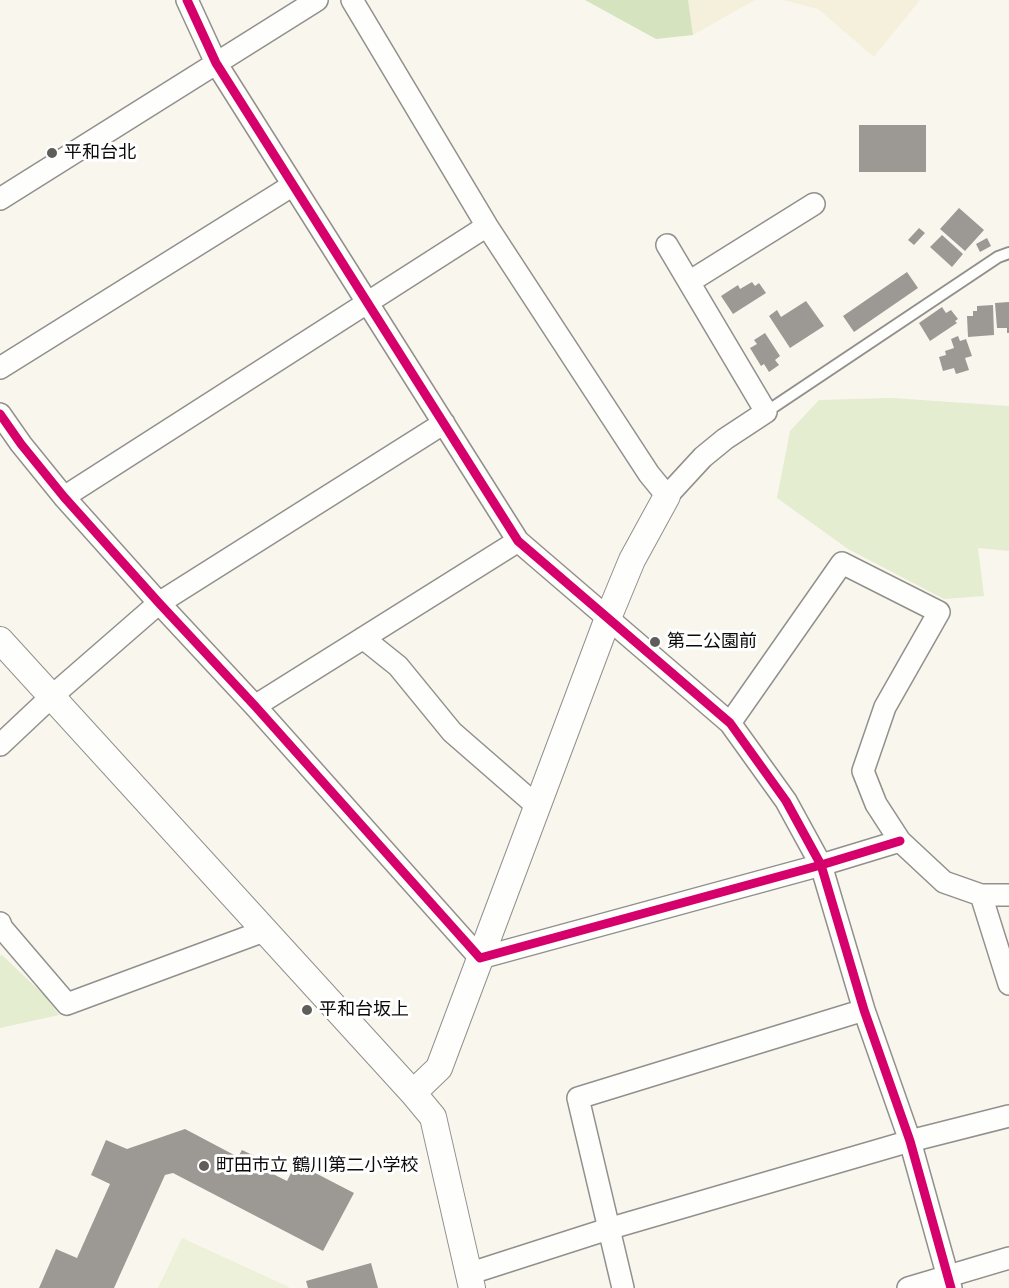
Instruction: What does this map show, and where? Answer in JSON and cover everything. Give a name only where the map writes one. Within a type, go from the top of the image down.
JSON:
[{"type":"street","points":[[187,0],[216,63],[518,541],[730,723],[786,801],[821,865],[864,1010],[910,1141],[950,1282]]},
{"type":"street","points":[[0,199],[317,0]]},
{"type":"street","points":[[352,0],[487,226],[649,474],[668,496]]},
{"type":"street","points":[[0,368],[293,185]]},
{"type":"street","points":[[689,282],[814,204]]},
{"type":"street","points":[[64,497],[487,226]]},
{"type":"street","points":[[413,1093],[439,1068],[608,618],[632,560],[668,496],[704,457],[725,439],[766,412],[667,245]]},
{"type":"street","points":[[0,414],[64,497],[480,958]]},
{"type":"street","points":[[0,745],[51,697],[159,603],[444,423]]},
{"type":"street","points":[[255,706],[518,541]]},
{"type":"street","points":[[730,723],[842,563],[939,612],[885,706],[863,771],[876,804],[900,841],[944,882],[981,895],[1009,895]]},
{"type":"street","points":[[363,638],[398,666],[452,732],[537,806]]},
{"type":"street","points":[[0,639],[433,1117],[470,1281],[608,1229],[910,1141],[1009,1116]]},
{"type":"street","points":[[480,958],[821,865],[900,841]]},
{"type":"street","points":[[981,895],[1009,984]]},
{"type":"street","points":[[1,926],[67,1004],[264,931]]},
{"type":"street","points":[[623,1288],[578,1098],[864,1010]]},
{"type":"street","points":[[908,1288],[950,1282],[1009,1258]]},
{"type":"lane","points":[[766,412],[998,257],[1009,253]]},
{"type":"shaded area","points":[[688,0],[755,0],[693,35]]},
{"type":"shaded area","points":[[783,0],[920,0],[874,57],[818,9]]},
{"type":"green space","points":[[585,0],[688,0],[693,35],[656,39]]},
{"type":"green space","points":[[892,398],[1009,406],[1009,551],[978,548],[984,596],[944,599],[848,549],[777,498],[790,431],[819,400]]},
{"type":"green space","points":[[2,955],[45,996],[59,1015],[0,1028],[0,956]]},
{"type":"green space","points":[[182,1238],[289,1287],[289,1288],[158,1288]]},
{"type":"building","points":[[859,125],[926,125],[926,172],[859,172]]},
{"type":"building","points":[[959,208],[984,230],[965,251],[940,229]]},
{"type":"building","points":[[919,228],[925,233],[914,245],[908,240]]},
{"type":"building","points":[[942,235],[963,254],[952,267],[930,247]]},
{"type":"building","points":[[987,238],[991,246],[980,252],[976,244]]},
{"type":"building","points":[[907,272],[918,288],[854,332],[843,316]]},
{"type":"building","points":[[752,282],[755,286],[759,283],[766,293],[733,314],[721,296],[738,285],[740,289]]},
{"type":"building","points":[[806,301],[824,326],[790,348],[769,316],[777,310],[781,317]]},
{"type":"building","points":[[1009,302],[1009,333],[1007,333],[1007,328],[997,328],[995,303]]},
{"type":"building","points":[[993,305],[994,335],[968,337],[967,316],[973,316],[973,311],[977,311],[977,306]]},
{"type":"building","points":[[942,307],[946,313],[951,310],[958,319],[955,321],[957,323],[930,341],[919,323]]},
{"type":"building","points":[[765,333],[780,356],[775,360],[779,365],[769,372],[764,364],[761,366],[750,348],[757,344],[754,340]]},
{"type":"building","points":[[958,336],[960,341],[966,339],[972,356],[965,358],[969,370],[956,374],[954,368],[943,371],[939,357],[946,355],[945,351],[954,348],[951,339]]},
{"type":"building","points":[[185,1129],[238,1157],[242,1150],[265,1161],[261,1168],[287,1181],[296,1163],[354,1193],[323,1251],[173,1173],[165,1175],[114,1288],[39,1288],[56,1249],[77,1258],[110,1184],[91,1175],[106,1140],[127,1149]]},
{"type":"building","points":[[371,1263],[378,1288],[308,1288],[306,1281]]},
{"type":"cycle path","points":[[187,0],[216,63],[518,541],[730,723],[786,801],[821,865],[864,1010],[910,1141],[951,1288]]},
{"type":"cycle path","points":[[0,414],[64,497],[480,958],[821,865],[900,841]]},
{"type":"place","name":"平和台北","points":[[52,153]]},
{"type":"place","name":"第二公園前","points":[[655,642]]},
{"type":"place","name":"平和台坂上","points":[[307,1010]]},
{"type":"place","name":"町田市立 鶴川第二小学校","points":[[204,1166]]}]
